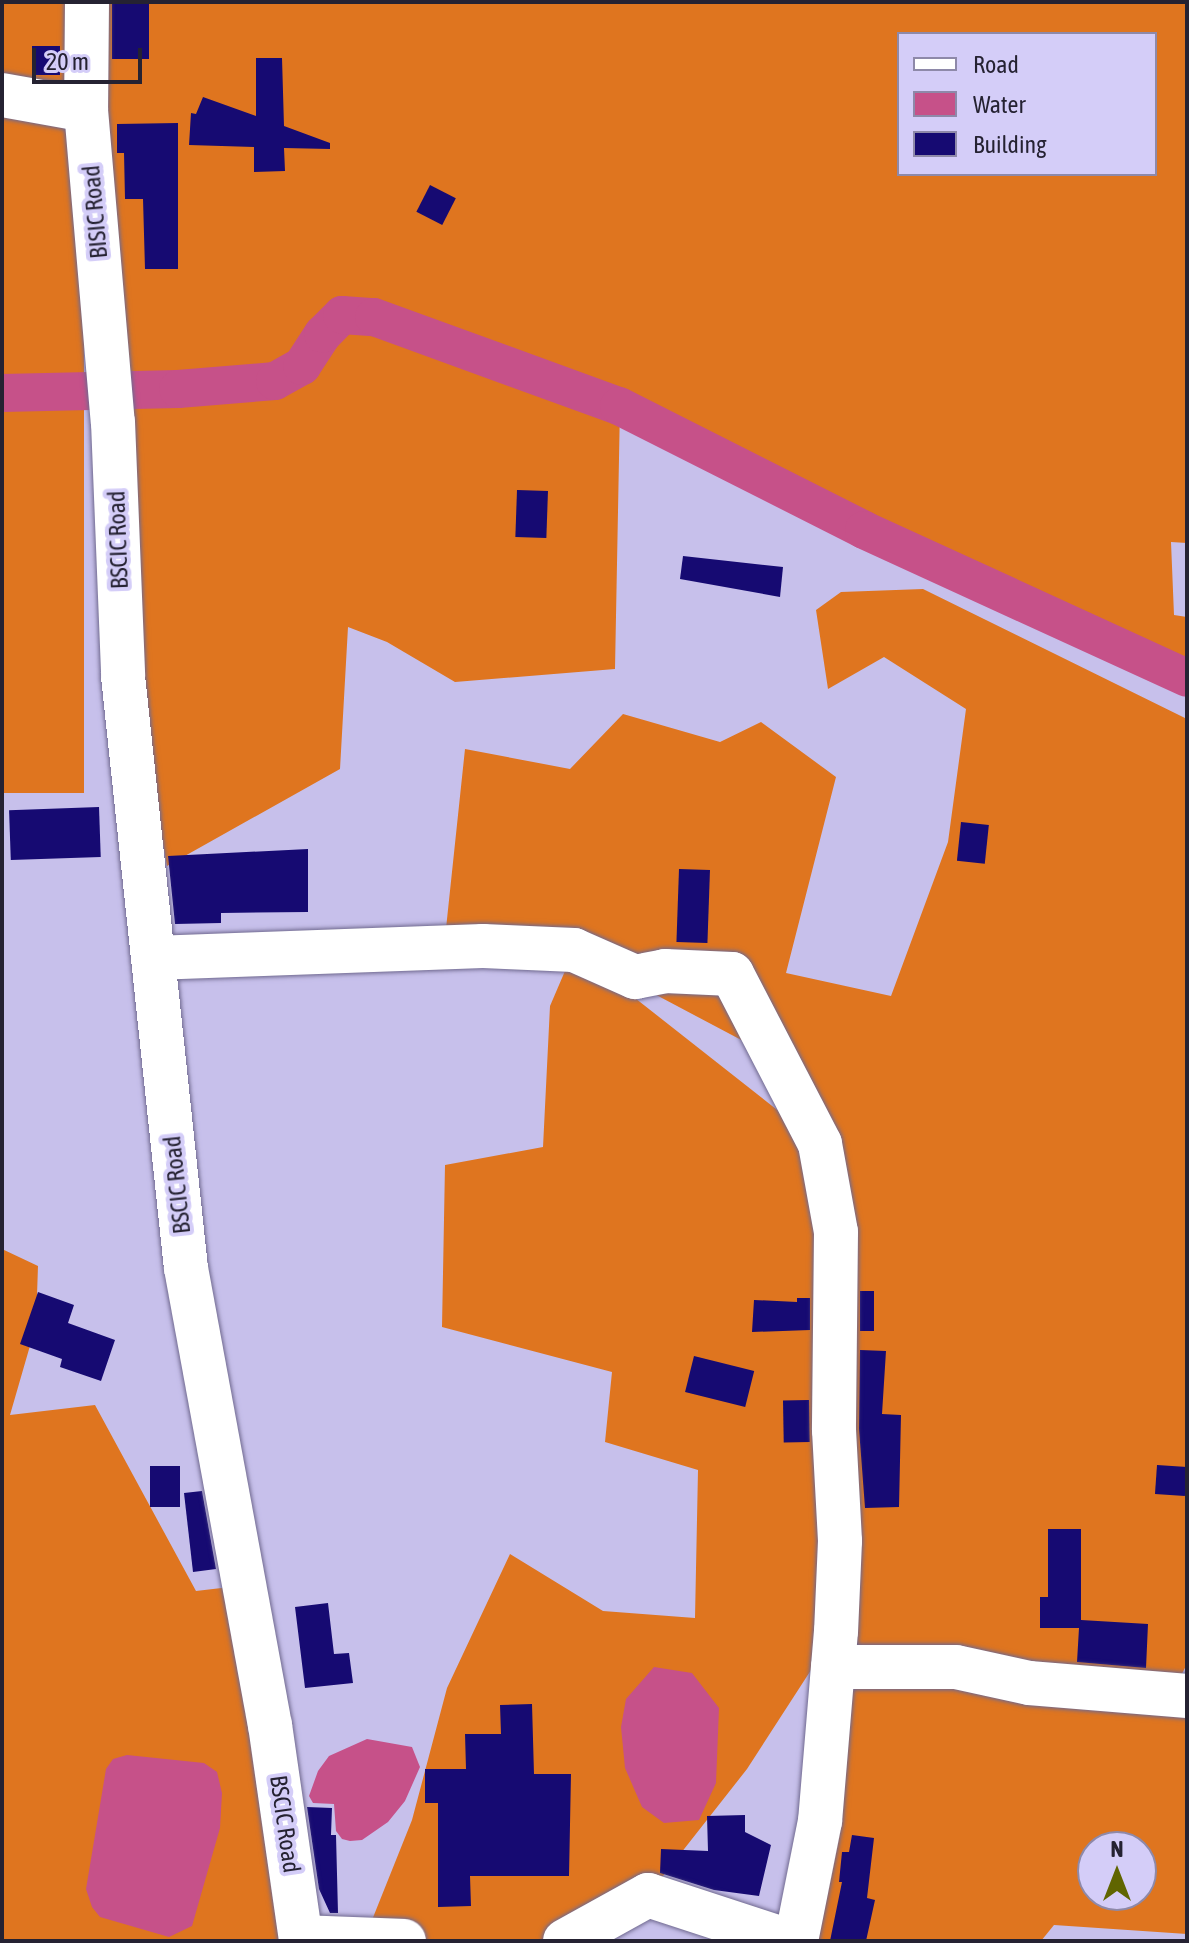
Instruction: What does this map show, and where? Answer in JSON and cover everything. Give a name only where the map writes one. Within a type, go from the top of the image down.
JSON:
[{"type":"street","name":"BISIC Road","points":[[87,2],[86,110],[113,422]]},
{"type":"street","points":[[2,95],[86,110]]},
{"type":"street","name":"BSCIC Road","points":[[113,422],[123,676],[186,1268],[270,1725],[301,1939]]},
{"type":"street","points":[[153,958],[483,946],[574,950],[635,977],[665,971],[732,974],[820,1144],[836,1232],[834,1430],[840,1541],[833,1667],[820,1821],[796,1941]]},
{"type":"street","points":[[833,1667],[956,1667],[1029,1683],[1187,1696]]},
{"type":"street","points":[[565,1941],[648,1895],[789,1941]]},
{"type":"street","points":[[301,1939],[404,1941]]},
{"type":"shaded area","points":[[2,2],[84,2],[84,793],[2,793]]},
{"type":"shaded area","points":[[87,2],[1187,2],[1187,543],[1171,542],[1174,615],[1187,617],[1187,678],[864,530],[620,406],[615,669],[455,682],[387,642],[348,627],[340,769],[167,866],[134,678]]},
{"type":"shaded area","points":[[923,589],[1187,719],[1187,1664],[1172,1693],[1187,1696],[1187,1934],[1054,1925],[1041,1941],[796,1941],[835,1633],[747,1769],[648,1895],[565,1941],[425,1941],[370,1925],[412,1820],[447,1688],[510,1554],[603,1611],[695,1618],[698,1470],[605,1442],[612,1372],[442,1327],[445,1165],[543,1147],[550,1006],[574,950],[445,938],[465,749],[570,769],[623,714],[720,742],[761,722],[836,777],[786,973],[891,996],[948,842],[966,709],[884,657],[828,689],[816,610],[841,592]],"holes":[[[579,954],[777,1059],[818,1142]]]},
{"type":"shaded area","points":[[2,1249],[38,1266],[36,1325],[10,1415],[95,1405],[196,1591],[230,1587],[291,1941],[2,1941]]},
{"type":"water","points":[[654,1667],[692,1673],[719,1708],[716,1783],[699,1820],[664,1823],[642,1807],[625,1768],[621,1727],[626,1699]]},
{"type":"water","points":[[367,1739],[412,1747],[420,1767],[405,1801],[388,1822],[362,1840],[350,1841],[342,1839],[336,1831],[334,1804],[313,1803],[309,1796],[318,1771],[329,1756]]},
{"type":"water","points":[[127,1755],[204,1763],[217,1772],[222,1793],[220,1828],[192,1926],[169,1937],[100,1917],[92,1907],[86,1889],[106,1769],[113,1759]]},
{"type":"building","points":[[112,2],[149,2],[149,59],[112,59]]},
{"type":"building","points":[[32,46],[60,46],[60,75],[32,75]]},
{"type":"building","points":[[256,58],[282,58],[284,126],[330,143],[330,149],[284,148],[285,171],[254,172],[254,147],[189,145],[191,113],[196,114],[203,97],[256,116]]},
{"type":"building","points":[[178,123],[178,269],[145,269],[143,199],[125,199],[124,153],[117,153],[117,124]]},
{"type":"building","points":[[430,185],[456,198],[442,225],[416,212]]},
{"type":"building","points":[[517,490],[548,491],[546,538],[515,537]]},
{"type":"building","points":[[683,556],[783,567],[780,597],[680,579]]},
{"type":"building","points":[[99,807],[101,857],[11,860],[9,810]]},
{"type":"building","points":[[961,822],[989,825],[985,864],[957,861]]},
{"type":"building","points":[[308,849],[308,912],[221,913],[221,923],[175,924],[168,856]]},
{"type":"building","points":[[679,869],[710,870],[707,943],[676,942]]},
{"type":"building","points":[[860,1291],[874,1291],[874,1331],[860,1331]]},
{"type":"building","points":[[38,1292],[74,1305],[68,1323],[115,1340],[101,1381],[60,1367],[62,1359],[20,1344]]},
{"type":"building","points":[[797,1298],[810,1298],[810,1330],[752,1332],[754,1300],[797,1302]]},
{"type":"building","points":[[860,1350],[886,1351],[882,1414],[901,1415],[899,1507],[865,1508],[859,1429]]},
{"type":"building","points":[[694,1356],[754,1371],[745,1407],[685,1392]]},
{"type":"building","points":[[783,1400],[809,1400],[810,1442],[784,1442]]},
{"type":"building","points":[[1157,1465],[1187,1467],[1185,1496],[1155,1494]]},
{"type":"building","points":[[150,1466],[180,1466],[180,1507],[150,1507]]},
{"type":"building","points":[[202,1491],[216,1569],[193,1572],[184,1493]]},
{"type":"building","points":[[1048,1529],[1081,1529],[1081,1620],[1148,1624],[1146,1668],[1077,1662],[1079,1628],[1040,1628],[1040,1597],[1048,1597]]},
{"type":"building","points":[[328,1603],[334,1654],[349,1653],[353,1683],[305,1688],[295,1607]]},
{"type":"building","points":[[532,1704],[534,1774],[571,1774],[569,1876],[470,1876],[471,1906],[438,1907],[438,1803],[425,1803],[425,1769],[466,1769],[465,1734],[501,1734],[500,1705]]},
{"type":"building","points":[[307,1807],[332,1808],[331,1835],[336,1835],[338,1913],[330,1913],[319,1889]]},
{"type":"building","points":[[745,1815],[745,1832],[771,1845],[759,1896],[714,1890],[660,1873],[661,1849],[708,1851],[707,1816]]},
{"type":"building","points":[[852,1835],[874,1838],[867,1898],[875,1900],[866,1941],[830,1941],[842,1882],[839,1882],[842,1852],[849,1852]]},
{"type":"waterway","points":[[2,393],[178,389],[275,381],[302,366],[323,334],[342,315],[374,317],[619,406],[864,530],[1187,678]]}]
